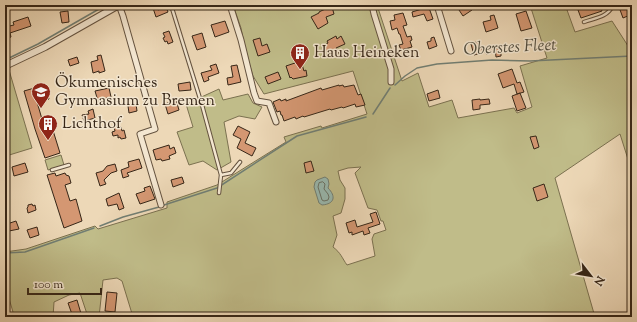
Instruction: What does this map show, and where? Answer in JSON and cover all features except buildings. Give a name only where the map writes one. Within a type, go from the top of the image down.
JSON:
[{"type":"street","points":[[5,66],[45,47],[119,5],[155,129],[140,134],[160,205]]},
{"type":"street","points":[[230,5],[257,101],[270,103],[276,122]]},
{"type":"street","points":[[372,5],[391,69],[391,82]]},
{"type":"street","points":[[437,5],[451,51]]},
{"type":"lane","points":[[171,5],[202,106],[221,175],[220,193]]},
{"type":"lane","points":[[584,22],[607,14],[612,7],[611,5]]},
{"type":"lane","points":[[221,175],[231,173],[240,162]]},
{"type":"lane","points":[[52,170],[70,165]]},
{"type":"shaded area","points":[[233,5],[377,5],[402,81],[418,73],[429,107],[452,100],[458,118],[514,108],[517,113],[532,107],[520,66],[547,58],[530,5],[576,5],[567,10],[575,32],[612,21],[630,49],[632,49],[632,172],[620,134],[555,178],[595,317],[133,317],[122,281],[117,278],[103,280],[99,317],[88,317],[80,293],[69,295],[54,302],[53,317],[5,317],[5,315],[13,312],[5,285],[5,252],[26,249],[95,226],[98,229],[167,208],[167,202],[217,185],[286,142],[284,137],[321,126],[322,128],[367,114],[353,71],[264,94],[253,76],[246,53],[241,28]],"holes":[[[361,167],[355,173],[368,208],[377,210],[386,230],[374,234],[372,239],[375,256],[347,265],[340,253],[333,247],[337,235],[333,216],[341,213],[345,199],[345,188],[340,180],[338,171],[348,168]]]},
{"type":"shaded area","points":[[9,70],[32,148],[6,156],[5,72]]},
{"type":"shaded area","points":[[219,89],[223,100],[248,94],[253,103],[262,107],[255,119],[239,116],[224,122],[231,162],[217,170],[203,161],[189,165],[177,132],[193,127],[186,104]]},
{"type":"shaded area","points":[[61,155],[64,165],[48,170],[45,160]]},
{"type":"water","points":[[325,177],[328,179],[328,188],[331,191],[333,199],[330,203],[322,205],[319,203],[314,187],[317,180]]},
{"type":"waterway","points":[[5,60],[38,44],[106,5]]},
{"type":"waterway","name":"Oberstes Fleet","points":[[395,85],[417,68],[437,64],[492,60],[530,61],[632,56]]},
{"type":"waterway","name":"Oberstes Fleet","points":[[373,114],[390,88]]},
{"type":"waterway","name":"Oberstes Fleet","points":[[164,205],[217,188],[297,136],[366,117]]},
{"type":"waterway","name":"Oberstes Fleet","points":[[100,226],[123,217],[159,207]]},
{"type":"waterway","name":"Oberstes Fleet","points":[[5,253],[25,252],[94,228]]},
{"type":"place","name":"Haus Heineken","points":[[300,70]]},
{"type":"place","name":"Ökumenisches Gymnasium zu Bremen","points":[[41,109]]},
{"type":"place","name":"Lichthof","points":[[48,141]]}]
